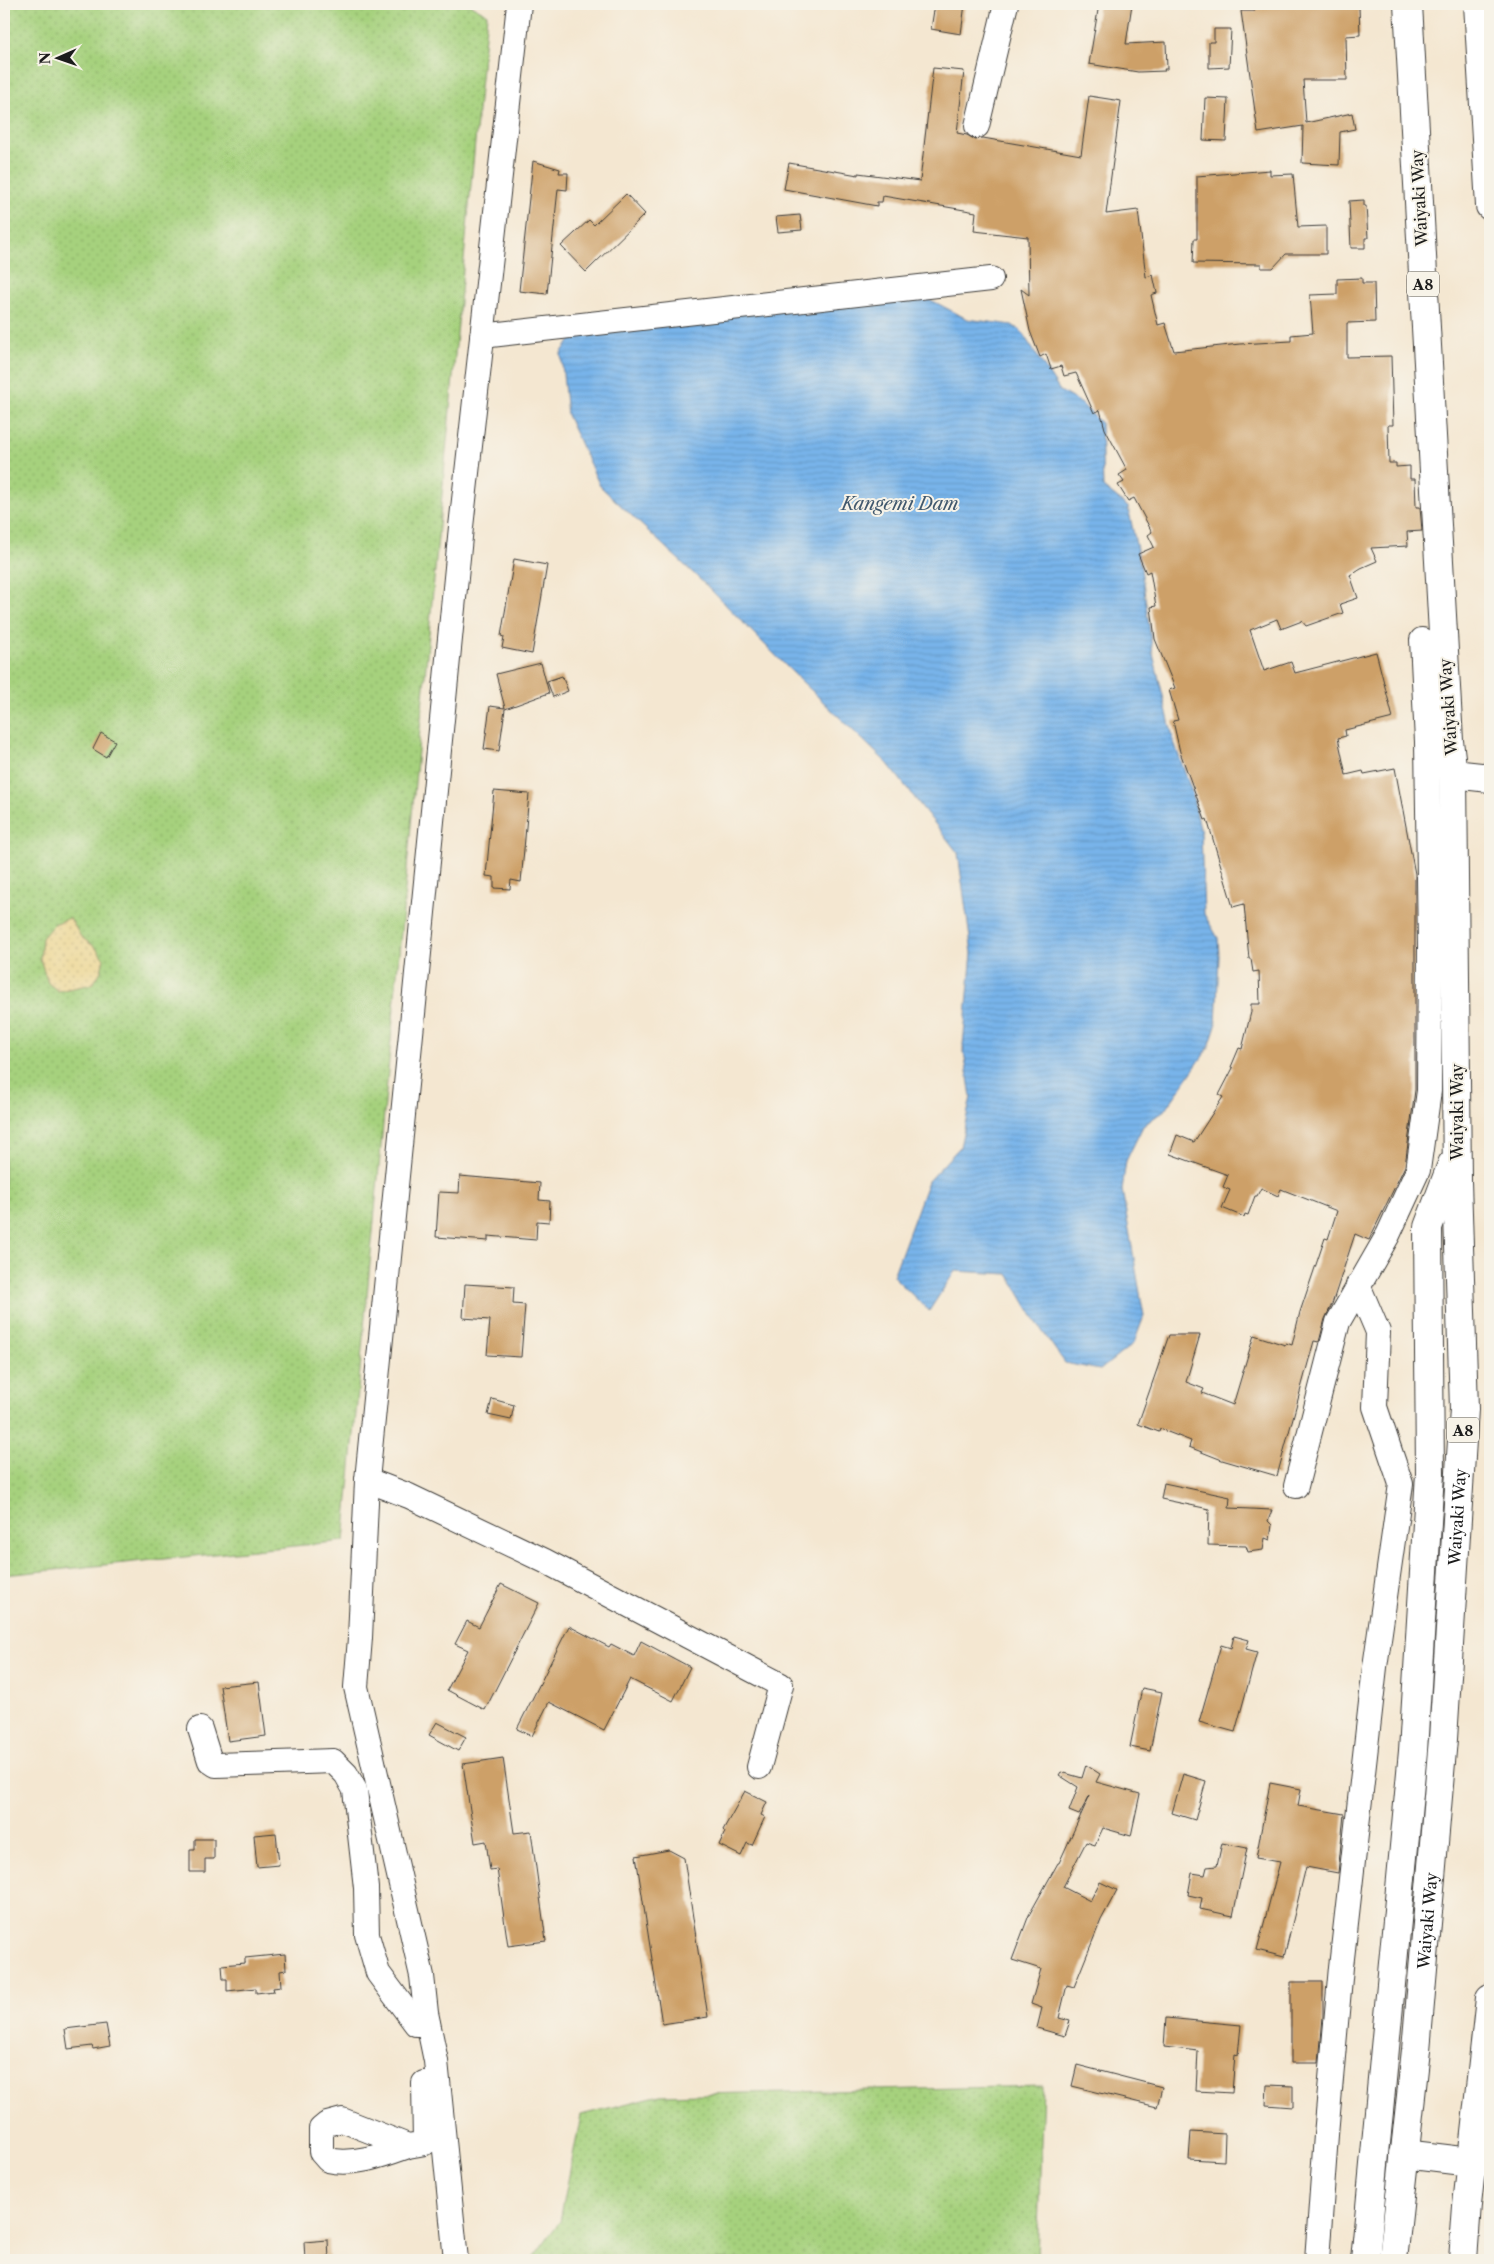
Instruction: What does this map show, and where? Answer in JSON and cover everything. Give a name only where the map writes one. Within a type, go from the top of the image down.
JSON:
[{"type":"highway","name":"Waiyaki Way","points":[[1393,2260],[1416,2050],[1443,1739],[1464,1409],[1457,1151],[1453,774],[1448,723],[1408,4]]},
{"type":"highway","points":[[1478,4],[1490,206]]},
{"type":"highway","points":[[1453,774],[1490,778]]},
{"type":"highway","points":[[1365,2260],[1415,1732],[1430,1474],[1428,1227],[1457,1151]]},
{"type":"highway","points":[[1463,2260],[1481,2164],[1490,1998]]},
{"type":"highway","points":[[1404,2154],[1481,2164]]},
{"type":"street","points":[[408,2146],[425,2143],[422,1976],[356,1687],[367,1480],[461,527],[519,4]]},
{"type":"street","points":[[977,126],[1006,4]]},
{"type":"street","points":[[482,336],[992,279]]},
{"type":"street","points":[[1296,1486],[1338,1322],[1388,1234],[1418,1170],[1429,1091],[1430,946],[1427,742],[1422,640]]},
{"type":"street","points":[[1317,2260],[1326,2135],[1342,1967],[1375,1667],[1401,1484],[1375,1407],[1378,1332],[1358,1285]]},
{"type":"street","points":[[367,1480],[409,1496],[545,1561],[781,1685],[759,1767]]},
{"type":"street","points":[[200,1729],[210,1761],[216,1765],[333,1760],[346,1774],[355,1790],[366,1888],[367,1935],[378,1973],[422,2024],[436,2061],[456,2260]]},
{"type":"green space","points":[[4,4],[469,4],[487,14],[344,1541],[4,1575]]},
{"type":"green space","points":[[1043,2086],[1037,2260],[531,2260],[560,2221],[581,2115],[660,2095]]},
{"type":"sand","points":[[70,918],[81,937],[95,947],[104,959],[101,971],[93,984],[58,991],[48,983],[40,959],[42,938],[54,924]]},
{"type":"water","name":"Kangemi Dam","points":[[834,299],[931,300],[967,319],[1012,325],[1021,331],[1060,391],[1082,404],[1101,423],[1103,487],[1128,507],[1141,568],[1153,654],[1174,742],[1192,792],[1201,833],[1204,914],[1218,938],[1219,956],[1216,1026],[1209,1047],[1166,1109],[1143,1126],[1126,1161],[1122,1190],[1144,1316],[1134,1343],[1100,1370],[1065,1363],[1040,1328],[1008,1274],[955,1271],[929,1311],[893,1276],[928,1181],[960,1147],[971,1097],[963,1045],[972,953],[958,853],[888,764],[787,667],[709,588],[600,486],[567,415],[561,353],[576,333]]},
{"type":"building","points":[[935,4],[965,4],[961,34],[931,29]]},
{"type":"building","points":[[1099,4],[1132,4],[1126,44],[1166,42],[1167,69],[1164,69],[1165,71],[1138,72],[1089,64]]},
{"type":"building","points":[[1255,4],[1348,4],[1348,7],[1359,7],[1360,35],[1346,36],[1347,80],[1303,80],[1306,123],[1352,113],[1355,129],[1340,132],[1339,165],[1302,163],[1303,126],[1258,133],[1241,11],[1255,11]]},
{"type":"building","points":[[1214,29],[1231,29],[1229,67],[1209,68],[1209,42],[1214,42]]},
{"type":"building","points":[[933,68],[964,71],[957,133],[974,139],[983,138],[1081,155],[1089,96],[1121,101],[1106,214],[1138,210],[1146,277],[1153,275],[1157,293],[1151,295],[1158,325],[1165,323],[1174,351],[1291,341],[1291,335],[1313,333],[1310,295],[1337,294],[1337,279],[1362,278],[1362,283],[1374,283],[1375,322],[1347,323],[1347,357],[1391,356],[1393,425],[1388,425],[1389,463],[1396,463],[1396,467],[1410,466],[1410,479],[1415,479],[1416,507],[1420,507],[1422,531],[1407,532],[1408,546],[1371,548],[1377,561],[1350,575],[1358,598],[1340,604],[1343,613],[1306,626],[1302,621],[1281,629],[1277,619],[1250,630],[1264,671],[1291,662],[1295,673],[1376,652],[1393,718],[1345,730],[1346,736],[1338,738],[1346,775],[1363,771],[1364,774],[1395,768],[1415,874],[1415,1090],[1405,1166],[1369,1240],[1355,1234],[1332,1304],[1325,1319],[1319,1342],[1314,1341],[1277,1476],[1222,1460],[1189,1447],[1191,1441],[1160,1429],[1159,1432],[1138,1424],[1169,1335],[1200,1335],[1186,1382],[1204,1389],[1202,1393],[1233,1405],[1254,1335],[1285,1345],[1286,1343],[1292,1345],[1300,1312],[1325,1238],[1328,1239],[1337,1211],[1281,1189],[1278,1196],[1261,1188],[1257,1196],[1255,1196],[1248,1215],[1245,1214],[1244,1217],[1222,1208],[1230,1190],[1223,1187],[1228,1175],[1170,1154],[1177,1135],[1194,1142],[1223,1097],[1219,1095],[1233,1068],[1231,1067],[1239,1048],[1242,1049],[1251,1012],[1251,1004],[1260,1004],[1259,971],[1253,972],[1251,959],[1249,959],[1244,904],[1233,907],[1207,819],[1205,820],[1180,752],[1173,721],[1178,720],[1169,690],[1175,688],[1155,639],[1151,607],[1156,606],[1150,571],[1146,573],[1138,554],[1154,547],[1148,535],[1152,532],[1134,498],[1128,501],[1118,485],[1124,482],[1119,475],[1127,470],[1105,429],[1100,410],[1094,413],[1076,373],[1064,376],[1061,366],[1051,369],[1046,354],[1040,357],[1030,331],[1021,289],[1029,295],[1028,237],[974,231],[976,212],[883,196],[882,202],[877,202],[877,206],[784,189],[789,163],[858,175],[858,173],[920,181]]},
{"type":"building","points":[[1205,98],[1228,99],[1226,141],[1203,140]]},
{"type":"building","points":[[533,161],[560,169],[559,173],[568,173],[567,190],[558,189],[547,294],[519,291]]},
{"type":"building","points":[[1270,170],[1270,175],[1293,174],[1298,227],[1326,226],[1326,254],[1286,254],[1273,268],[1261,268],[1261,264],[1193,263],[1194,239],[1197,239],[1197,176]]},
{"type":"building","points":[[626,194],[645,214],[586,272],[561,246],[589,220],[594,225]]},
{"type":"building","points":[[1364,200],[1368,238],[1365,238],[1365,248],[1351,248],[1349,201]]},
{"type":"building","points":[[800,215],[802,230],[778,232],[776,217]]},
{"type":"building","points":[[514,559],[547,565],[532,654],[502,648],[504,637],[501,636]]},
{"type":"building","points":[[541,663],[549,693],[505,709],[499,751],[484,749],[490,706],[505,708],[496,674]]},
{"type":"building","points":[[562,676],[568,691],[553,697],[547,681]]},
{"type":"building","points":[[101,733],[115,741],[106,757],[93,749]]},
{"type":"building","points":[[494,791],[529,794],[521,882],[511,880],[510,889],[494,888],[494,877],[486,876]]},
{"type":"building","points":[[460,1176],[540,1183],[539,1200],[550,1201],[549,1222],[537,1221],[536,1240],[488,1236],[488,1241],[436,1237],[439,1192],[459,1193]]},
{"type":"building","points":[[465,1284],[514,1287],[513,1304],[525,1305],[521,1357],[487,1355],[490,1320],[463,1318]]},
{"type":"building","points":[[492,1399],[514,1405],[511,1420],[488,1415]]},
{"type":"building","points":[[1164,1483],[1230,1497],[1229,1508],[1272,1510],[1268,1521],[1272,1525],[1270,1540],[1265,1538],[1263,1550],[1248,1552],[1246,1546],[1208,1545],[1209,1509],[1161,1499]]},
{"type":"building","points":[[501,1584],[539,1603],[485,1710],[447,1690],[468,1650],[455,1644],[467,1621],[479,1627]]},
{"type":"building","points":[[569,1626],[609,1647],[611,1644],[634,1656],[641,1641],[690,1667],[673,1701],[630,1679],[604,1730],[549,1702],[532,1736],[517,1729]]},
{"type":"building","points":[[1234,1636],[1249,1640],[1246,1649],[1257,1652],[1235,1732],[1199,1722],[1221,1645],[1231,1648]]},
{"type":"building","points":[[259,1682],[266,1736],[228,1741],[220,1686]]},
{"type":"building","points":[[1142,1688],[1162,1692],[1150,1751],[1130,1747]]},
{"type":"building","points":[[437,1722],[466,1737],[458,1751],[429,1735]]},
{"type":"building","points":[[503,1758],[514,1833],[531,1831],[546,1941],[508,1946],[497,1869],[490,1870],[486,1841],[475,1843],[463,1764]]},
{"type":"building","points":[[1086,1765],[1100,1774],[1096,1782],[1140,1794],[1131,1836],[1103,1828],[1095,1845],[1086,1842],[1063,1887],[1090,1901],[1100,1882],[1117,1890],[1101,1920],[1074,1987],[1067,1985],[1059,2018],[1070,2021],[1065,2036],[1037,2028],[1042,2008],[1031,2004],[1041,1969],[1012,1960],[1029,1915],[1059,1863],[1090,1795],[1079,1815],[1069,1811],[1078,1787],[1059,1775],[1061,1772],[1082,1778]]},
{"type":"building","points":[[1183,1774],[1206,1781],[1195,1820],[1172,1813]]},
{"type":"building","points":[[1270,1783],[1301,1789],[1298,1806],[1344,1814],[1338,1873],[1306,1867],[1284,1957],[1257,1950],[1280,1862],[1256,1858]]},
{"type":"building","points":[[745,1791],[767,1802],[761,1815],[765,1817],[752,1845],[747,1843],[741,1856],[719,1845],[725,1832],[723,1830]]},
{"type":"building","points":[[276,1833],[279,1865],[257,1867],[254,1835]]},
{"type":"building","points":[[195,1839],[214,1839],[214,1859],[205,1859],[205,1872],[190,1872],[190,1850],[195,1850]]},
{"type":"building","points":[[1222,1843],[1247,1848],[1233,1916],[1200,1909],[1202,1898],[1188,1895],[1192,1873],[1205,1875],[1207,1867],[1217,1866]]},
{"type":"building","points":[[669,1850],[684,1858],[708,2017],[662,2024],[636,1856]]},
{"type":"building","points":[[285,1954],[286,1970],[280,1971],[281,1987],[273,1988],[274,1991],[256,1993],[256,1988],[227,1991],[227,1979],[223,1979],[222,1965],[245,1963],[245,1958]]},
{"type":"building","points":[[1291,1982],[1323,1982],[1323,2017],[1319,2063],[1291,2063]]},
{"type":"building","points":[[1166,2018],[1241,2025],[1238,2055],[1235,2054],[1232,2093],[1196,2091],[1198,2051],[1164,2047]]},
{"type":"building","points":[[106,2024],[110,2046],[93,2049],[92,2046],[68,2049],[65,2029]]},
{"type":"building","points":[[1077,2065],[1162,2087],[1157,2107],[1072,2086]]},
{"type":"building","points":[[1267,2085],[1293,2086],[1293,2107],[1266,2105]]},
{"type":"building","points":[[1191,2132],[1225,2134],[1224,2161],[1189,2159]]},
{"type":"building","points":[[328,2240],[329,2260],[305,2260],[304,2242]]}]
